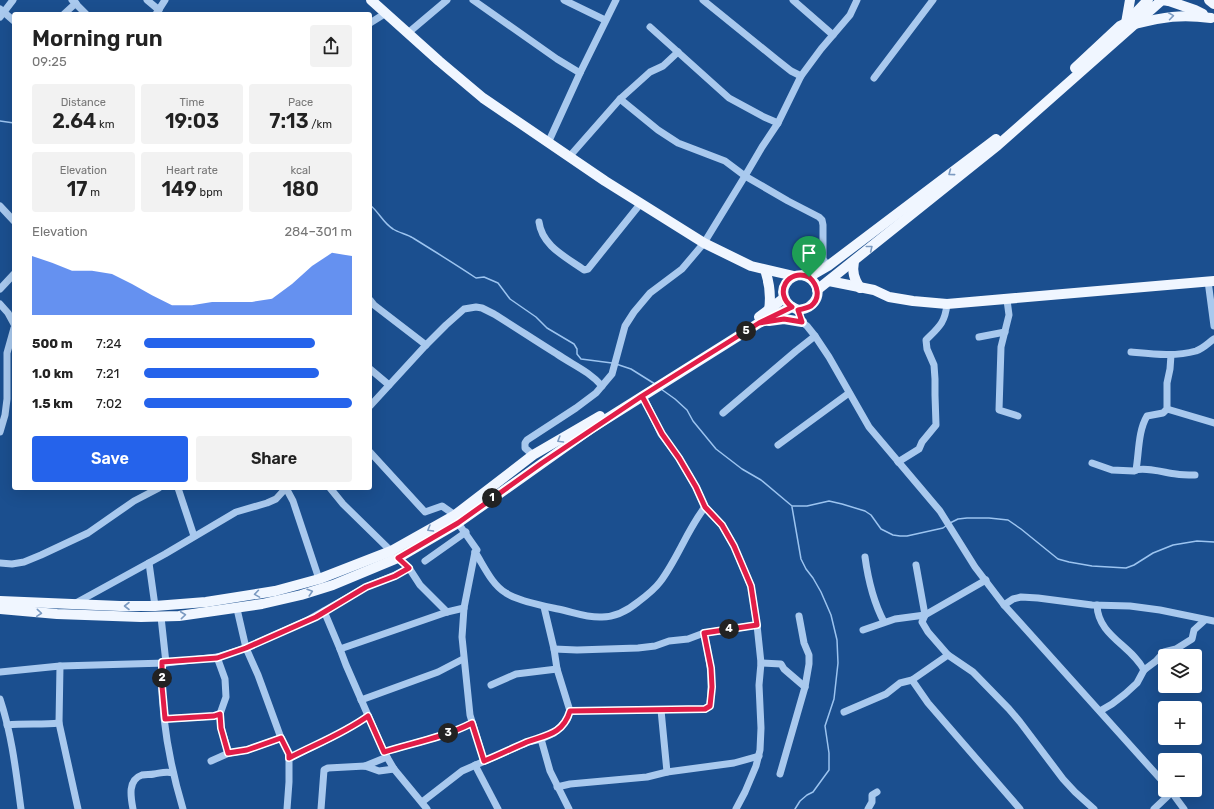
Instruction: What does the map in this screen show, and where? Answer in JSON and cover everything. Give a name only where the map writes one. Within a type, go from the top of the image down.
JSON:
[{"type":"main road","points":[[371,0],[483,98],[569,157],[704,243],[751,266],[766,271],[794,276],[802,275],[824,285],[871,296],[879,294]]},
{"type":"main road","points":[[1130,0],[1130,24]]},
{"type":"main road","points":[[456,519],[533,456],[642,394],[759,323],[795,309],[807,308],[814,302],[824,285],[998,146],[1130,24],[1148,0]]},
{"type":"main road","points":[[1130,24],[1169,0],[1195,10],[1212,19]]},
{"type":"main road","points":[[1209,0],[1214,4]]},
{"type":"main road","points":[[809,277],[827,266],[1010,128],[1120,26],[1178,15],[1212,19]]},
{"type":"main road","points":[[854,261],[852,268],[854,277],[860,288]]},
{"type":"main road","points":[[766,271],[827,266]]},
{"type":"main road","points":[[766,271],[784,287]]},
{"type":"main road","points":[[766,271],[771,301],[769,310]]},
{"type":"main road","points":[[794,276],[788,280],[784,287],[784,298],[795,309]]},
{"type":"main road","points":[[824,285],[874,290],[879,294],[889,297],[947,304],[1007,300],[1211,281]]},
{"type":"main road","points":[[664,381],[769,310],[784,298]]},
{"type":"main road","points":[[759,323],[784,319],[802,322]]},
{"type":"main road","points":[[0,609],[56,614],[162,617],[179,616],[237,609],[301,595],[334,585],[395,554],[456,519],[642,394]]},
{"type":"main road","points":[[0,601],[120,606],[155,606],[206,602],[274,591],[319,579],[395,554]]},
{"type":"street","points":[[12,20],[1,13],[13,0]]},
{"type":"street","points":[[147,0],[157,12],[165,0]]},
{"type":"street","points":[[408,33],[447,0]]},
{"type":"street","points":[[473,0],[556,59],[580,73]]},
{"type":"street","points":[[564,0],[605,20]]},
{"type":"street","points":[[548,143],[605,20],[616,0]]},
{"type":"street","points":[[703,0],[791,71],[801,76]]},
{"type":"street","points":[[793,0],[833,35]]},
{"type":"street","points":[[533,456],[525,448],[525,443],[527,440],[596,393],[612,374],[625,326],[634,312],[650,293],[682,269],[704,243],[778,123],[801,76],[850,15],[857,0]]},
{"type":"street","points":[[874,78],[933,0]]},
{"type":"street","points":[[66,12],[74,2],[84,12]]},
{"type":"street","points":[[372,22],[386,13]]},
{"type":"street","points":[[650,27],[730,98],[778,123]]},
{"type":"street","points":[[569,157],[620,99],[650,72],[663,66],[678,52]]},
{"type":"street","points":[[620,99],[658,130],[678,143],[725,161],[745,176],[819,217],[822,220],[823,225],[823,259],[827,266]]},
{"type":"street","points":[[539,222],[543,236],[558,253],[586,270],[641,203]]},
{"type":"street","points":[[0,206],[12,219]]},
{"type":"street","points":[[0,289],[12,276]]},
{"type":"street","points":[[1211,281],[1214,326]]},
{"type":"street","points":[[1007,300],[1009,315],[1001,347],[999,410],[1018,416]]},
{"type":"street","points":[[0,304],[12,320]]},
{"type":"street","points":[[898,462],[919,449],[922,442],[936,425],[934,365],[927,349],[926,340],[937,330],[946,315],[947,304]]},
{"type":"street","points":[[372,306],[426,345]]},
{"type":"street","points":[[372,404],[446,325],[464,309],[472,307],[482,308],[494,314],[578,366],[596,379],[602,386]]},
{"type":"street","points":[[795,309],[802,322],[815,336],[829,357],[869,427],[940,511],[975,567],[1004,605],[1158,776]]},
{"type":"street","points":[[979,337],[1005,332]]},
{"type":"street","points":[[0,432],[5,415],[7,400],[7,353],[12,335]]},
{"type":"street","points":[[722,413],[815,336]]},
{"type":"street","points":[[1131,352],[1171,355],[1196,351],[1206,346],[1214,339]]},
{"type":"street","points":[[1136,470],[1141,429],[1144,421],[1147,416],[1163,413],[1167,408],[1167,383],[1171,355]]},
{"type":"street","points":[[372,371],[389,385]]},
{"type":"street","points":[[778,445],[849,393]]},
{"type":"street","points":[[642,394],[662,434],[679,458],[696,487],[705,507],[722,525],[734,546],[751,586],[761,663],[759,685],[761,728],[759,756],[745,792],[736,809]]},
{"type":"street","points":[[1167,408],[1214,423]]},
{"type":"street","points":[[372,454],[424,512],[442,506],[456,519],[477,550],[475,552],[464,608],[462,637],[463,659],[472,723],[484,761]]},
{"type":"street","points":[[1092,463],[1112,470],[1134,472],[1136,470],[1195,475]]},
{"type":"street","points":[[0,564],[24,562],[88,533],[134,501],[155,490]]},
{"type":"street","points":[[179,490],[194,536]]},
{"type":"street","points":[[74,604],[165,554],[236,512],[276,499],[284,490]]},
{"type":"street","points":[[287,490],[293,502],[319,579]]},
{"type":"street","points":[[332,490],[343,504],[409,568],[420,585],[447,612]]},
{"type":"street","points":[[475,552],[496,584],[506,594],[544,607],[592,617],[610,616],[626,611],[660,582],[670,567],[693,524],[705,507]]},
{"type":"street","points":[[425,561],[466,532]]},
{"type":"street","points":[[865,557],[878,610],[884,622]]},
{"type":"street","points":[[149,562],[155,606]]},
{"type":"street","points":[[916,565],[924,614],[922,622],[925,628],[948,655],[972,672],[1008,708],[1063,779],[1094,809]]},
{"type":"street","points":[[0,672],[60,666],[164,663],[217,658],[246,648],[311,619],[366,587],[395,576],[409,568]]},
{"type":"street","points":[[863,630],[884,622],[924,614],[986,580]]},
{"type":"street","points":[[1004,605],[1013,599],[1021,597],[1097,605],[1130,606],[1160,610],[1214,621]]},
{"type":"street","points":[[1097,605],[1099,618],[1102,625],[1136,658],[1144,670]]},
{"type":"street","points":[[422,802],[462,771],[528,742],[542,739],[561,728],[567,720],[570,711],[557,669],[544,607]]},
{"type":"street","points":[[340,648],[447,612],[464,608]]},
{"type":"street","points":[[237,609],[246,648],[258,675],[281,738],[289,754],[287,809]]},
{"type":"street","points":[[324,611],[346,666],[386,754],[394,769],[427,809]]},
{"type":"street","points":[[780,774],[805,687],[809,664],[809,655],[804,643],[799,616]]},
{"type":"street","points":[[162,617],[164,663],[162,686],[165,719],[171,771],[183,809]]},
{"type":"street","points":[[1102,713],[1137,683],[1144,670],[1156,661],[1164,652],[1176,649],[1192,639],[1194,630],[1205,620]]},
{"type":"street","points":[[554,649],[577,650],[655,646],[669,641],[688,639],[704,633],[757,625]]},
{"type":"street","points":[[570,711],[705,709],[710,706],[712,687],[711,668],[704,633]]},
{"type":"street","points":[[844,712],[879,699],[900,683],[912,680],[948,655]]},
{"type":"street","points":[[217,658],[225,679],[226,697],[220,714],[221,728],[228,753]]},
{"type":"street","points":[[361,700],[433,674],[463,659]]},
{"type":"street","points":[[761,663],[781,664],[784,669],[805,687]]},
{"type":"street","points":[[60,666],[59,723],[78,809]]},
{"type":"street","points":[[491,685],[516,674],[557,669]]},
{"type":"street","points":[[912,680],[928,703],[1020,809]]},
{"type":"street","points":[[0,699],[17,770],[21,809]]},
{"type":"street","points":[[661,710],[667,772]]},
{"type":"street","points":[[165,719],[214,716],[220,714]]},
{"type":"street","points":[[289,758],[351,728],[368,716]]},
{"type":"street","points":[[7,725],[59,723]]},
{"type":"street","points":[[365,766],[386,754],[462,728],[472,723]]},
{"type":"street","points":[[211,761],[228,753],[247,750],[281,738]]},
{"type":"street","points":[[542,739],[550,771],[569,809]]},
{"type":"street","points":[[557,787],[570,784],[647,776],[734,763],[759,756]]},
{"type":"street","points":[[475,765],[498,809]]},
{"type":"street","points":[[321,809],[324,770],[328,768],[365,766],[379,771],[394,769]]},
{"type":"street","points":[[133,809],[130,791],[134,781],[142,775],[171,771]]},
{"type":"street","points":[[868,809],[872,802],[872,795],[877,792]]},
{"type":"street","points":[[1154,809],[1165,797]]},
{"type":"street","points":[[1175,797],[1184,809]]},
{"type":"waterway","points":[[0,121],[12,123]]},
{"type":"waterway","points":[[372,207],[386,224],[393,229],[408,235],[476,278],[484,277],[498,283],[510,299],[536,317],[547,328],[574,344],[577,349],[577,354],[581,359],[612,363]]},
{"type":"waterway","points":[[616,364],[631,369],[655,384]]},
{"type":"waterway","points":[[661,389],[687,410],[693,421],[716,449],[742,469],[761,480],[792,506],[807,506],[829,501],[842,504],[865,511],[871,515],[881,529],[893,535],[900,536],[907,536],[943,528],[947,525]]},
{"type":"waterway","points":[[792,507],[801,559],[821,592],[831,615],[837,640],[838,663],[834,699],[825,726],[829,753],[829,770],[813,792],[800,801],[795,809]]},
{"type":"waterway","points":[[950,523],[958,519],[967,518],[1008,520],[1058,559],[1092,566],[1126,568],[1134,565],[1153,553],[1173,545],[1197,541],[1214,542]]},
{"type":"route","points":[[809,277],[802,275],[794,276],[791,277],[786,283],[783,294],[788,304],[792,307],[759,323],[664,384],[642,396],[592,428],[458,523],[398,558],[409,568],[395,576],[366,587],[330,607],[316,617],[246,648],[217,658],[166,663],[162,662],[163,706],[165,719],[214,716],[220,714],[221,728],[228,748],[228,753],[247,750],[281,738],[289,754],[289,758],[351,728],[368,716],[384,752],[435,737],[472,723],[484,761],[528,742],[542,739],[554,733],[561,728],[567,720],[570,711],[705,709],[710,706],[712,687],[711,668],[704,633],[757,625],[751,586],[734,546],[722,525],[705,507],[696,487],[679,458],[662,434],[642,396],[643,396],[664,384],[712,353],[759,323],[769,320],[784,319],[802,322],[798,310],[807,308],[811,305],[817,294],[815,282],[809,277]]}]
